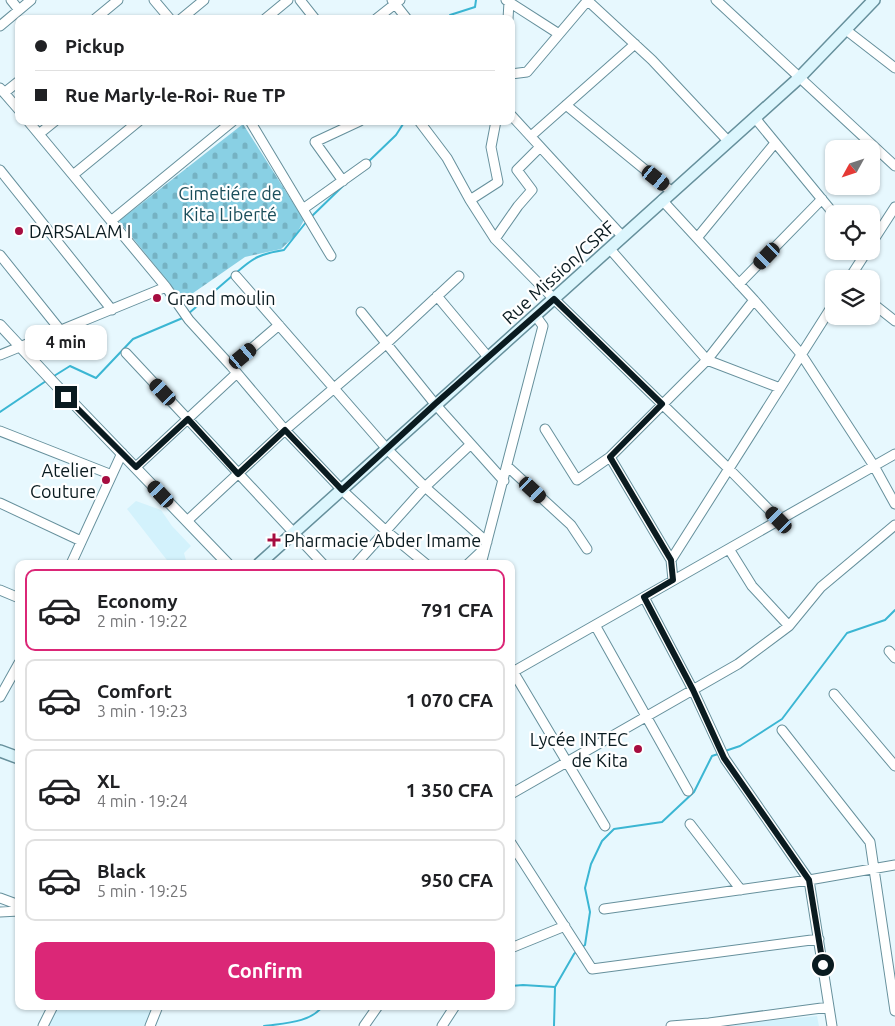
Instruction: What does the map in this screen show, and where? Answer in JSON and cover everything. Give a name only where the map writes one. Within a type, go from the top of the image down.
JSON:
[{"type":"main road","name":"Rue Mission/CSRF","points":[[264,560],[799,78],[874,0]]},
{"type":"main road","points":[[0,751],[15,757]]},
{"type":"street","points":[[11,0],[19,10]]},
{"type":"street","points":[[0,26],[31,0]]},
{"type":"street","points":[[100,15],[118,0]]},
{"type":"street","points":[[154,0],[167,15]]},
{"type":"street","points":[[186,15],[204,0]]},
{"type":"street","points":[[270,15],[288,0]]},
{"type":"street","points":[[300,0],[312,15]]},
{"type":"street","points":[[515,74],[527,72],[587,0],[652,60],[728,141]]},
{"type":"street","points":[[716,0],[895,166]]},
{"type":"street","points":[[380,15],[395,1],[404,15]]},
{"type":"street","points":[[507,1],[559,34]]},
{"type":"street","points":[[507,1],[508,15]]},
{"type":"street","points":[[846,30],[895,68]]},
{"type":"street","points":[[531,136],[635,44]]},
{"type":"street","points":[[15,83],[2,90],[15,105]]},
{"type":"street","points":[[566,105],[672,191]]},
{"type":"street","points":[[755,118],[827,205]]},
{"type":"street","points":[[515,119],[623,237]]},
{"type":"street","points":[[31,125],[166,287],[190,320],[285,430],[342,490],[386,531],[421,560]]},
{"type":"street","points":[[39,134],[50,125]]},
{"type":"street","points":[[73,175],[134,125]]},
{"type":"street","points":[[111,221],[228,125]]},
{"type":"street","points":[[252,125],[331,256]]},
{"type":"street","points":[[343,181],[315,142],[351,125]]},
{"type":"street","points":[[423,125],[447,158],[470,200],[495,239],[779,520]]},
{"type":"street","points":[[470,200],[498,182],[491,147],[495,125]]},
{"type":"street","points":[[697,238],[775,143]]},
{"type":"street","points":[[495,239],[518,206],[532,190],[517,170],[540,147]]},
{"type":"street","points":[[303,209],[366,164]]},
{"type":"street","points":[[0,170],[112,310]]},
{"type":"street","points":[[740,284],[822,199]]},
{"type":"street","points":[[662,200],[740,284],[801,354],[874,466],[895,504]]},
{"type":"street","points":[[880,230],[895,207]]},
{"type":"street","points":[[610,249],[707,360],[780,388]]},
{"type":"street","points":[[0,255],[61,330]]},
{"type":"street","points":[[236,276],[387,449],[486,545]]},
{"type":"street","points":[[187,521],[285,430],[387,343],[459,276]]},
{"type":"street","points":[[0,354],[166,287]]},
{"type":"street","points":[[437,296],[488,357]]},
{"type":"street","points":[[545,429],[577,480],[610,457],[707,360],[754,300]]},
{"type":"street","points":[[880,309],[895,321]]},
{"type":"street","points":[[361,312],[435,404],[504,481]]},
{"type":"street","points":[[482,560],[543,326],[535,315]]},
{"type":"street","points":[[671,560],[825,317]]},
{"type":"street","points":[[0,325],[224,560]]},
{"type":"street","points":[[136,467],[188,419],[234,369],[279,325]]},
{"type":"street","points":[[126,353],[319,560]]},
{"type":"street","points":[[0,431],[112,475]]},
{"type":"street","points":[[360,560],[426,487],[471,444]]},
{"type":"street","points":[[73,560],[122,453]]},
{"type":"street","points":[[515,669],[895,454]]},
{"type":"street","points":[[610,457],[671,560],[673,580]]},
{"type":"street","points":[[507,466],[571,525],[587,549]]},
{"type":"street","points":[[0,503],[81,541]]},
{"type":"street","points":[[515,792],[738,664],[789,626],[821,588],[895,525]]},
{"type":"street","points":[[472,560],[486,545]]},
{"type":"street","points":[[729,549],[752,586],[789,626]]},
{"type":"street","points":[[0,590],[15,596]]},
{"type":"street","points":[[644,597],[693,690],[724,758],[809,880],[832,1026]]},
{"type":"street","points":[[595,625],[688,792]]},
{"type":"street","points":[[0,697],[4,678],[15,667]]},
{"type":"street","points":[[515,676],[605,826]]},
{"type":"street","points":[[834,694],[895,766]]},
{"type":"street","points":[[782,730],[870,842],[895,1011]]},
{"type":"street","points":[[690,824],[741,890]]},
{"type":"street","points":[[515,849],[592,969],[818,939]]},
{"type":"street","points":[[604,909],[895,866]]},
{"type":"street","points":[[0,898],[15,904]]},
{"type":"street","points":[[0,912],[15,911]]},
{"type":"street","points":[[515,946],[565,926]]},
{"type":"street","points":[[672,1026],[710,1025],[829,1007]]},
{"type":"street","points":[[43,1026],[51,1010]]},
{"type":"street","points":[[150,1026],[156,1010]]},
{"type":"street","points":[[364,1026],[375,1010]]},
{"type":"street","points":[[442,1026],[452,1010]]},
{"type":"shaded area","points":[[136,501],[161,510],[172,526],[191,546],[184,553],[186,560],[167,560],[127,509]]},
{"type":"shaded area","points":[[51,1010],[156,1010],[150,1026],[43,1026]]},
{"type":"shaded area","points":[[817,1016],[819,1026],[714,1026]]},
{"type":"green space","name":"Cimetiére de Kita Liberté","points":[[242,125],[244,125],[304,220],[296,235],[281,249],[245,257],[183,300],[119,221]]},
{"type":"waterway","points":[[450,15],[475,7],[476,0]]},
{"type":"waterway","points":[[368,162],[396,135],[402,125]]},
{"type":"waterway","points":[[311,217],[345,184]]},
{"type":"waterway","points":[[236,273],[258,257],[284,250],[307,221]]},
{"type":"waterway","points":[[188,314],[232,276]]},
{"type":"waterway","points":[[54,376],[70,366],[96,378],[133,339],[185,317]]},
{"type":"waterway","points":[[0,412],[46,381]]},
{"type":"waterway","points":[[725,751],[740,746],[782,719],[847,633],[885,620],[895,610]]},
{"type":"waterway","points":[[582,947],[585,945],[590,912],[585,888],[591,864],[602,841],[614,829],[662,822],[694,792],[712,756],[718,754]]},
{"type":"waterway","points":[[554,1026],[555,987],[576,952]]},
{"type":"waterway","points":[[515,986],[555,987]]},
{"type":"waterway","points":[[264,1026],[304,1019],[320,1010]]},
{"type":"place","name":"DARSALAM I","points":[[19,231]]},
{"type":"place","name":"Grand moulin","points":[[157,298]]},
{"type":"place","name":"Atelier Couture","points":[[106,480]]},
{"type":"place","name":"Pharmacie Abder Imame","points":[[274,540]]},
{"type":"place","name":"Lycée INTEC de Kita","points":[[638,749]]},
{"type":"route","points":[[66,397],[136,467],[188,419],[238,474],[285,430],[342,490],[435,404],[554,299],[662,404],[610,457],[671,560],[673,580],[644,597],[693,690],[724,758],[809,880],[823,965]]}]
